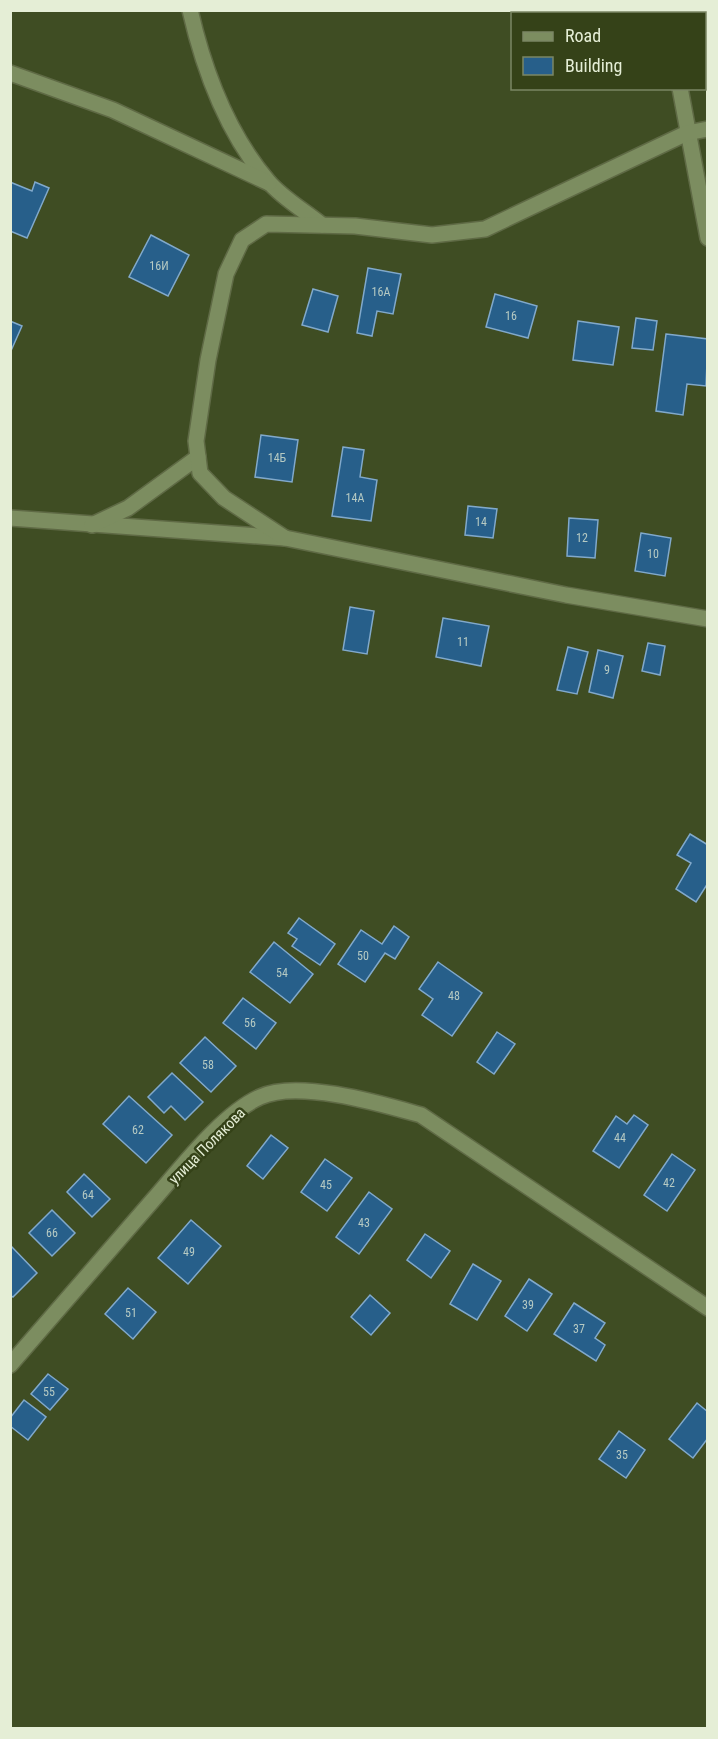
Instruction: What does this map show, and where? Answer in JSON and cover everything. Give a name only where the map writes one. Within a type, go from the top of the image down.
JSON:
[{"type":"street","points":[[190,10],[217,98],[243,146],[269,183]]},
{"type":"street","points":[[10,73],[112,110],[269,183],[322,225]]},
{"type":"street","points":[[680,90],[708,238]]},
{"type":"street","points":[[285,538],[224,498],[200,473],[196,441],[208,360],[226,274],[242,240],[266,224],[355,226],[432,235],[485,229],[687,133],[708,129]]},
{"type":"street","points":[[92,525],[128,508],[198,457]]},
{"type":"street","points":[[10,518],[285,538],[566,595],[708,619]]},
{"type":"street","name":"улица Полякова","points":[[10,1365],[194,1153],[236,1113],[261,1096],[289,1091],[329,1094],[374,1102],[421,1115],[708,1308]]},
{"type":"building","points":[[10,182],[32,191],[35,182],[49,188],[27,238],[10,231]]},
{"type":"building","points":[[151,235],[189,255],[168,296],[129,277]]},
{"type":"building","points":[[368,268],[401,274],[393,314],[377,311],[372,336],[357,333]]},
{"type":"building","points":[[313,289],[338,296],[328,332],[302,325]]},
{"type":"building","points":[[495,294],[537,306],[528,338],[486,327]]},
{"type":"building","points":[[636,318],[657,321],[653,350],[632,348]]},
{"type":"building","points":[[10,321],[22,326],[10,353]]},
{"type":"building","points":[[578,321],[619,327],[613,365],[573,360]]},
{"type":"building","points":[[666,334],[708,339],[706,386],[687,384],[683,415],[656,411]]},
{"type":"building","points":[[261,435],[298,440],[292,482],[255,477]]},
{"type":"building","points":[[343,447],[364,450],[360,477],[377,480],[371,521],[332,516]]},
{"type":"building","points":[[468,506],[497,509],[493,538],[465,535]]},
{"type":"building","points":[[569,518],[598,520],[595,558],[567,556]]},
{"type":"building","points":[[641,533],[671,538],[665,576],[635,571]]},
{"type":"building","points":[[350,607],[374,611],[367,654],[343,650]]},
{"type":"building","points":[[443,618],[489,626],[481,666],[436,657]]},
{"type":"building","points":[[648,643],[665,646],[660,675],[642,671]]},
{"type":"building","points":[[568,647],[588,652],[577,694],[557,690]]},
{"type":"building","points":[[598,650],[623,656],[613,698],[589,692]]},
{"type":"building","points":[[690,834],[708,845],[708,883],[696,902],[676,889],[691,863],[677,855]]},
{"type":"building","points":[[299,918],[335,944],[320,965],[292,946],[297,939],[288,933]]},
{"type":"building","points":[[394,926],[409,937],[395,959],[385,953],[365,982],[338,964],[361,930],[382,944]]},
{"type":"building","points":[[274,942],[313,974],[290,1003],[250,972]]},
{"type":"building","points":[[438,962],[482,993],[452,1036],[422,1015],[433,999],[419,989]]},
{"type":"building","points":[[243,998],[276,1023],[256,1049],[223,1023]]},
{"type":"building","points":[[497,1032],[515,1044],[494,1074],[477,1062]]},
{"type":"building","points":[[205,1037],[236,1066],[211,1092],[180,1063]]},
{"type":"building","points":[[172,1073],[203,1102],[185,1120],[171,1106],[164,1113],[148,1097]]},
{"type":"building","points":[[129,1096],[172,1135],[146,1163],[103,1124]]},
{"type":"building","points":[[634,1115],[648,1125],[619,1168],[593,1151],[616,1116],[627,1124]]},
{"type":"building","points":[[271,1135],[288,1148],[263,1179],[247,1166]]},
{"type":"building","points":[[672,1154],[695,1170],[667,1211],[644,1195]]},
{"type":"building","points":[[325,1159],[352,1178],[327,1211],[301,1192]]},
{"type":"building","points":[[84,1174],[110,1199],[92,1217],[67,1192]]},
{"type":"building","points":[[369,1192],[392,1209],[359,1254],[336,1237]]},
{"type":"building","points":[[52,1210],[75,1233],[52,1256],[29,1233]]},
{"type":"building","points":[[191,1220],[221,1246],[188,1284],[158,1258]]},
{"type":"building","points":[[425,1234],[450,1251],[431,1278],[407,1260]]},
{"type":"building","points":[[11,1246],[37,1273],[13,1297],[10,1295]]},
{"type":"building","points":[[473,1264],[501,1281],[477,1320],[450,1304]]},
{"type":"building","points":[[529,1279],[552,1294],[527,1331],[505,1316]]},
{"type":"building","points":[[128,1288],[156,1312],[133,1339],[105,1314]]},
{"type":"building","points":[[370,1295],[390,1313],[371,1335],[351,1317]]},
{"type":"building","points":[[574,1303],[605,1323],[595,1338],[605,1345],[596,1361],[554,1334]]},
{"type":"building","points":[[48,1374],[68,1389],[50,1410],[31,1394]]},
{"type":"building","points":[[24,1400],[46,1417],[28,1440],[10,1426],[10,1418]]},
{"type":"building","points":[[697,1403],[708,1412],[708,1438],[693,1458],[669,1439]]},
{"type":"building","points":[[619,1431],[645,1450],[626,1478],[599,1459]]}]
